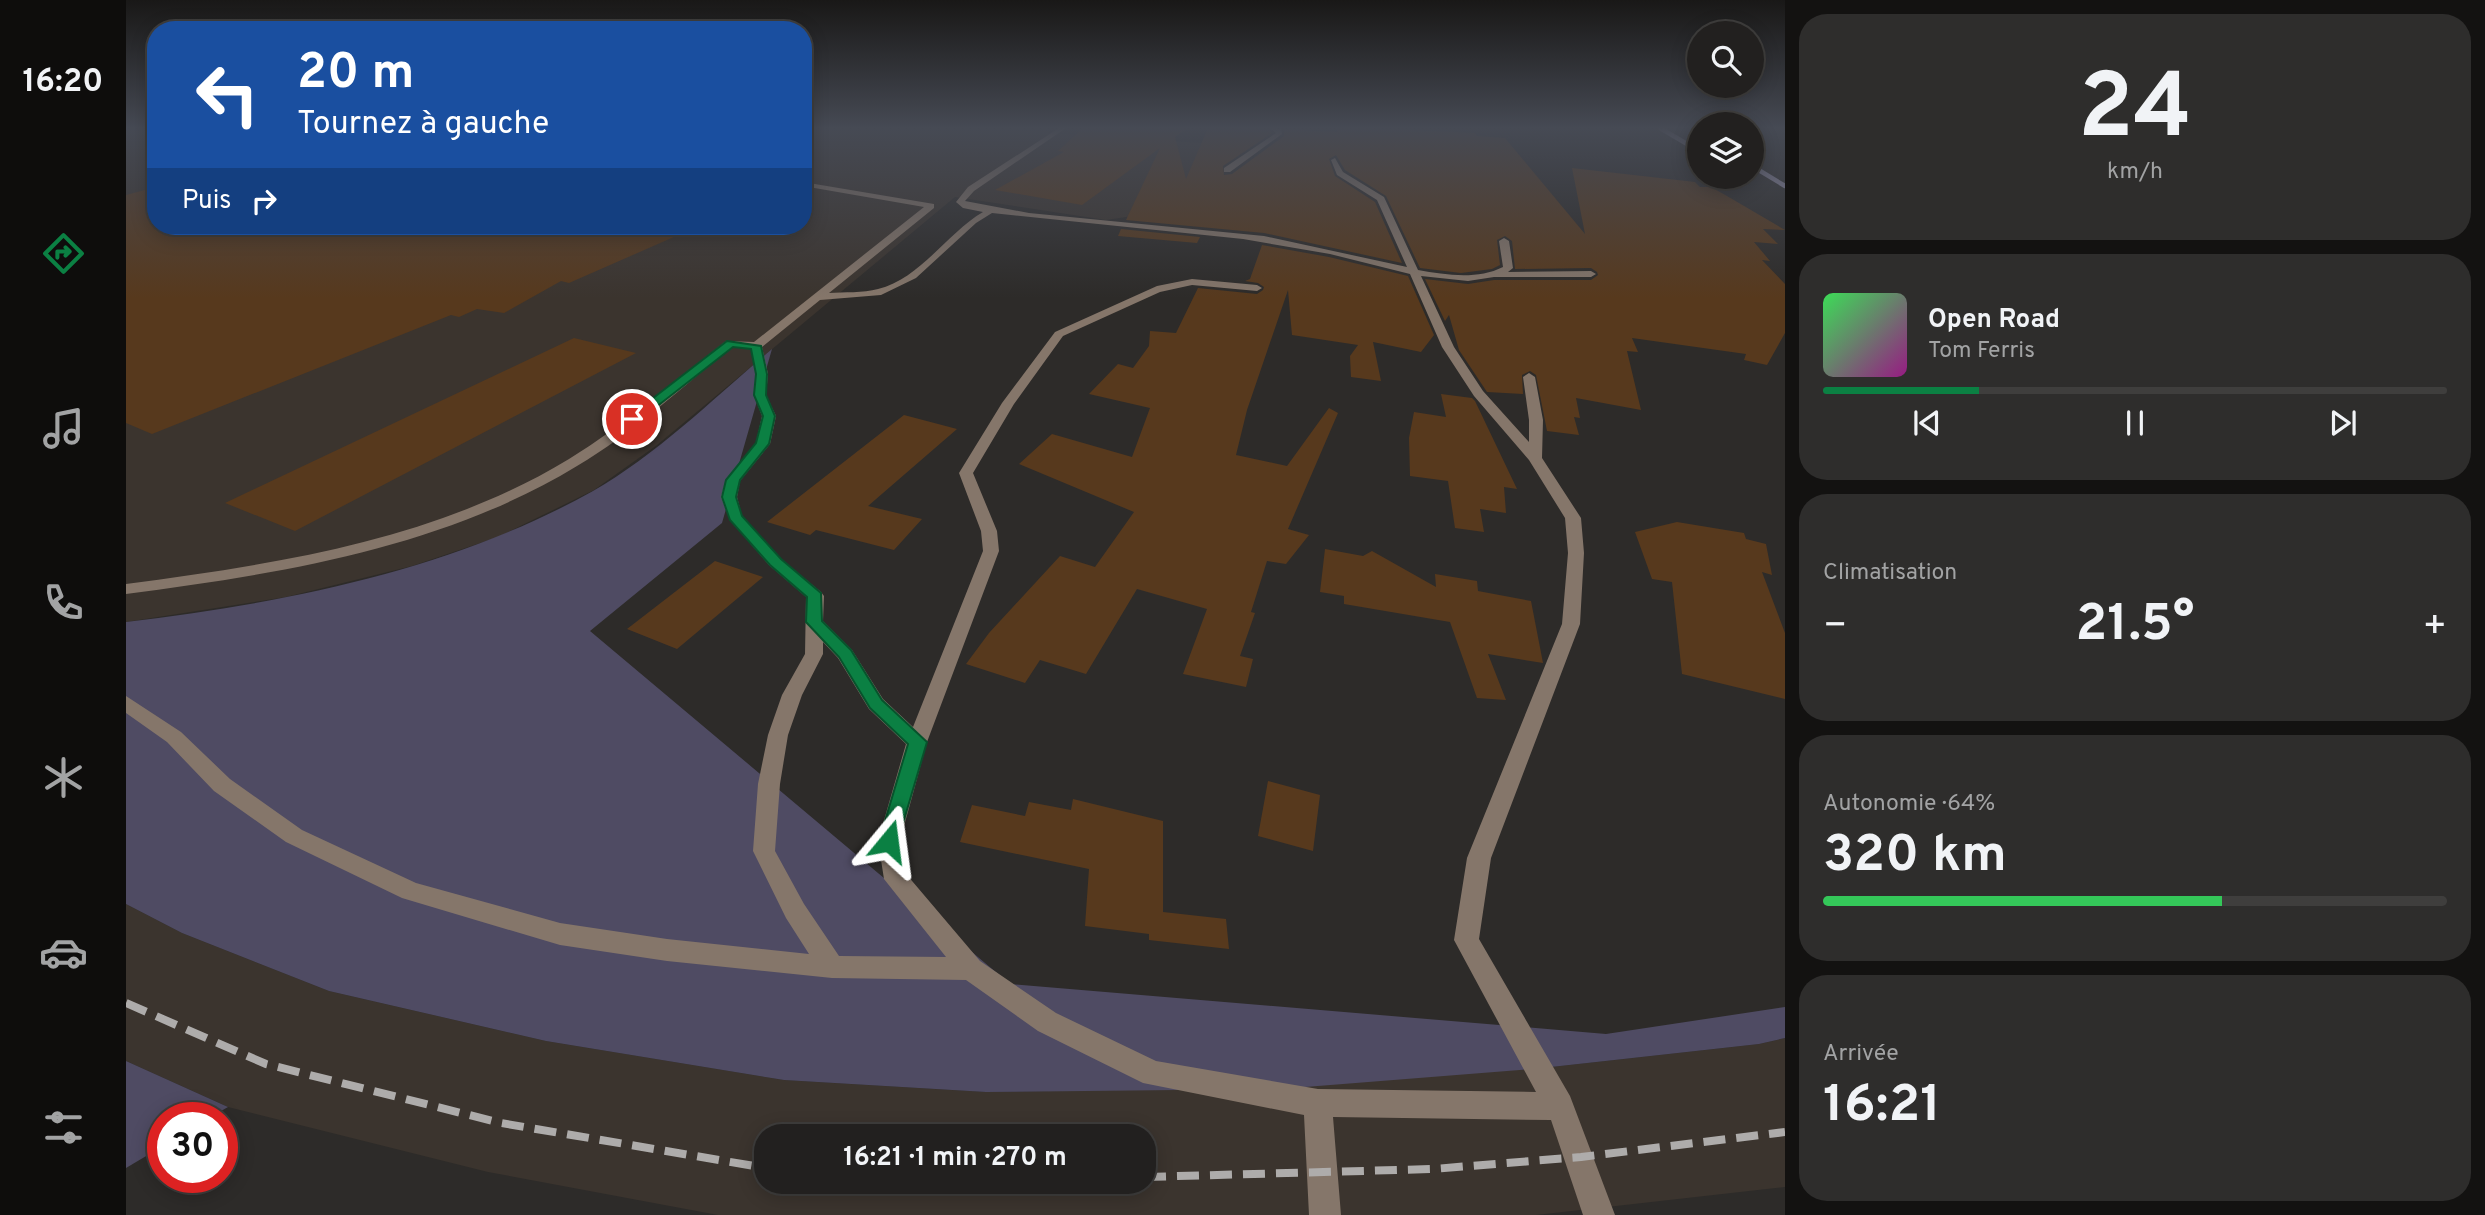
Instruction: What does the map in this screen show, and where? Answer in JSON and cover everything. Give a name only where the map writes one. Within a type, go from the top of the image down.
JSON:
[{"type":"street","points":[[126,589],[282,567],[397,539],[472,513],[552,475],[613,434],[730,343],[755,346],[931,205],[812,185]]},
{"type":"street","points":[[977,185],[960,202],[966,206],[990,211],[1274,240],[1356,256],[1414,272],[1451,276],[1591,274]]},
{"type":"street","points":[[1359,185],[1381,198],[1448,347],[1478,393],[1535,458],[1573,518],[1576,553],[1571,624],[1479,858],[1465,940],[1560,1106],[1600,1215]]},
{"type":"street","points":[[817,297],[881,292],[912,276],[958,234],[990,211]]},
{"type":"street","points":[[1498,275],[1508,268],[1504,241]]},
{"type":"street","points":[[1257,288],[1192,282],[1157,289],[1059,334],[1038,359],[966,473],[978,510],[993,539],[991,551],[918,742],[889,841],[896,879],[971,969],[1047,1022],[1153,1074],[1318,1103],[1560,1106]]},
{"type":"street","points":[[755,346],[762,374],[760,395],[769,416],[762,444],[733,480],[729,497],[735,517],[775,562],[815,596],[814,654],[792,695],[778,735],[769,784],[764,852],[795,911],[832,967]]},
{"type":"street","points":[[1529,377],[1536,421],[1535,458]]},
{"type":"street","points":[[814,622],[845,654],[876,704],[918,742]]},
{"type":"street","points":[[126,703],[174,737],[222,785],[294,836],[410,891],[561,934],[667,950],[832,967],[971,969]]},
{"type":"street","points":[[1318,1103],[1325,1215]]},
{"type":"shaded area","points":[[126,185],[147,185],[147,235],[812,235],[812,185],[1193,185],[1187,208],[1106,220],[955,197],[657,445],[594,490],[498,537],[412,566],[286,597],[126,622]]},
{"type":"shaded area","points":[[772,349],[722,523],[590,631],[1010,984],[1606,1034],[1785,1007],[1785,1038],[1759,1044],[1533,1069],[1280,1089],[986,1092],[784,1080],[546,1041],[329,991],[182,933],[126,904],[126,622],[246,605],[366,579],[483,542],[539,519],[593,491],[640,460]]},
{"type":"shaded area","points":[[126,904],[182,933],[329,991],[546,1041],[784,1080],[986,1092],[1118,1090],[1533,1069],[1759,1044],[1785,1038],[1785,1187],[1536,1215],[718,1215],[488,1172],[238,1110],[238,1102],[217,1102],[126,1061]]},
{"type":"shaded area","points":[[126,1061],[217,1102],[147,1102],[147,1156],[126,1168]]},
{"type":"building","points":[[1005,185],[1110,185],[1082,205],[995,190]]},
{"type":"building","points":[[1143,185],[1348,185],[1375,202],[1402,263],[1264,233],[1126,220]]},
{"type":"building","points":[[1368,185],[1544,185],[1585,234],[1575,185],[1687,185],[1687,189],[1714,189],[1785,230],[1763,229],[1778,244],[1754,242],[1770,261],[1762,260],[1785,284],[1785,333],[1767,365],[1744,360],[1746,354],[1632,338],[1638,352],[1627,351],[1641,410],[1576,398],[1580,418],[1574,417],[1579,435],[1547,431],[1536,375],[1530,371],[1522,375],[1523,394],[1487,392],[1459,350],[1449,315],[1445,321],[1425,279],[1468,284],[1494,280],[1591,280],[1598,275],[1597,272],[1591,268],[1515,269],[1512,241],[1505,236],[1497,240],[1500,265],[1492,269],[1461,273],[1420,268],[1386,196]]},
{"type":"building","points":[[147,189],[147,235],[678,235],[569,283],[561,281],[504,313],[477,309],[459,317],[451,315],[152,434],[126,423],[126,195]]},
{"type":"building","points":[[1121,229],[1200,237],[1197,243],[1118,236]]},
{"type":"building","points":[[1262,245],[1329,257],[1408,276],[1434,335],[1421,352],[1373,342],[1381,381],[1351,377],[1350,356],[1358,345],[1292,335],[1288,290],[1247,410],[1236,455],[1287,466],[1329,408],[1338,413],[1288,529],[1309,535],[1286,564],[1267,561],[1251,612],[1255,613],[1240,656],[1253,659],[1246,687],[1183,674],[1207,609],[1137,589],[1086,674],[1040,660],[1025,683],[966,664],[989,633],[1060,556],[1095,567],[1134,512],[1019,464],[1052,434],[1132,457],[1150,408],[1089,394],[1118,364],[1133,368],[1149,346],[1150,331],[1176,333],[1198,288],[1257,294],[1263,290],[1264,287],[1258,283],[1245,281],[1250,279]]},
{"type":"building","points":[[574,338],[636,353],[295,531],[225,503]]},
{"type":"building","points":[[1441,394],[1472,398],[1475,401],[1517,489],[1504,487],[1506,513],[1480,509],[1484,532],[1455,528],[1448,481],[1410,476],[1409,438],[1414,412],[1446,417]]},
{"type":"building","points":[[904,415],[957,429],[868,506],[922,519],[894,550],[816,530],[810,535],[767,522]]},
{"type":"building","points":[[1677,522],[1744,533],[1746,539],[1766,544],[1772,575],[1762,572],[1785,633],[1785,699],[1682,674],[1672,582],[1652,579],[1635,532]]},
{"type":"building","points":[[1325,549],[1363,556],[1372,551],[1436,587],[1435,574],[1477,581],[1478,591],[1531,601],[1543,663],[1488,654],[1506,700],[1477,698],[1450,622],[1344,604],[1344,596],[1320,592]]},
{"type":"building","points":[[715,561],[763,577],[677,649],[627,629]]},
{"type":"building","points":[[1268,781],[1320,795],[1313,851],[1258,836]]},
{"type":"building","points":[[1073,799],[1163,821],[1163,912],[1226,919],[1229,949],[1149,940],[1149,934],[1085,926],[1089,869],[960,842],[972,805],[1025,816],[1029,802],[1071,810]]},
{"type":"railway","points":[[126,1003],[266,1064],[501,1123],[754,1166]]},
{"type":"railway","points":[[1156,1177],[1433,1169],[1581,1157],[1785,1132]]},
{"type":"route","points":[[632,419],[730,343],[755,346],[762,374],[760,395],[769,416],[762,444],[733,480],[729,497],[735,517],[775,562],[815,596],[814,622],[845,654],[876,704],[918,742],[889,841]]}]
